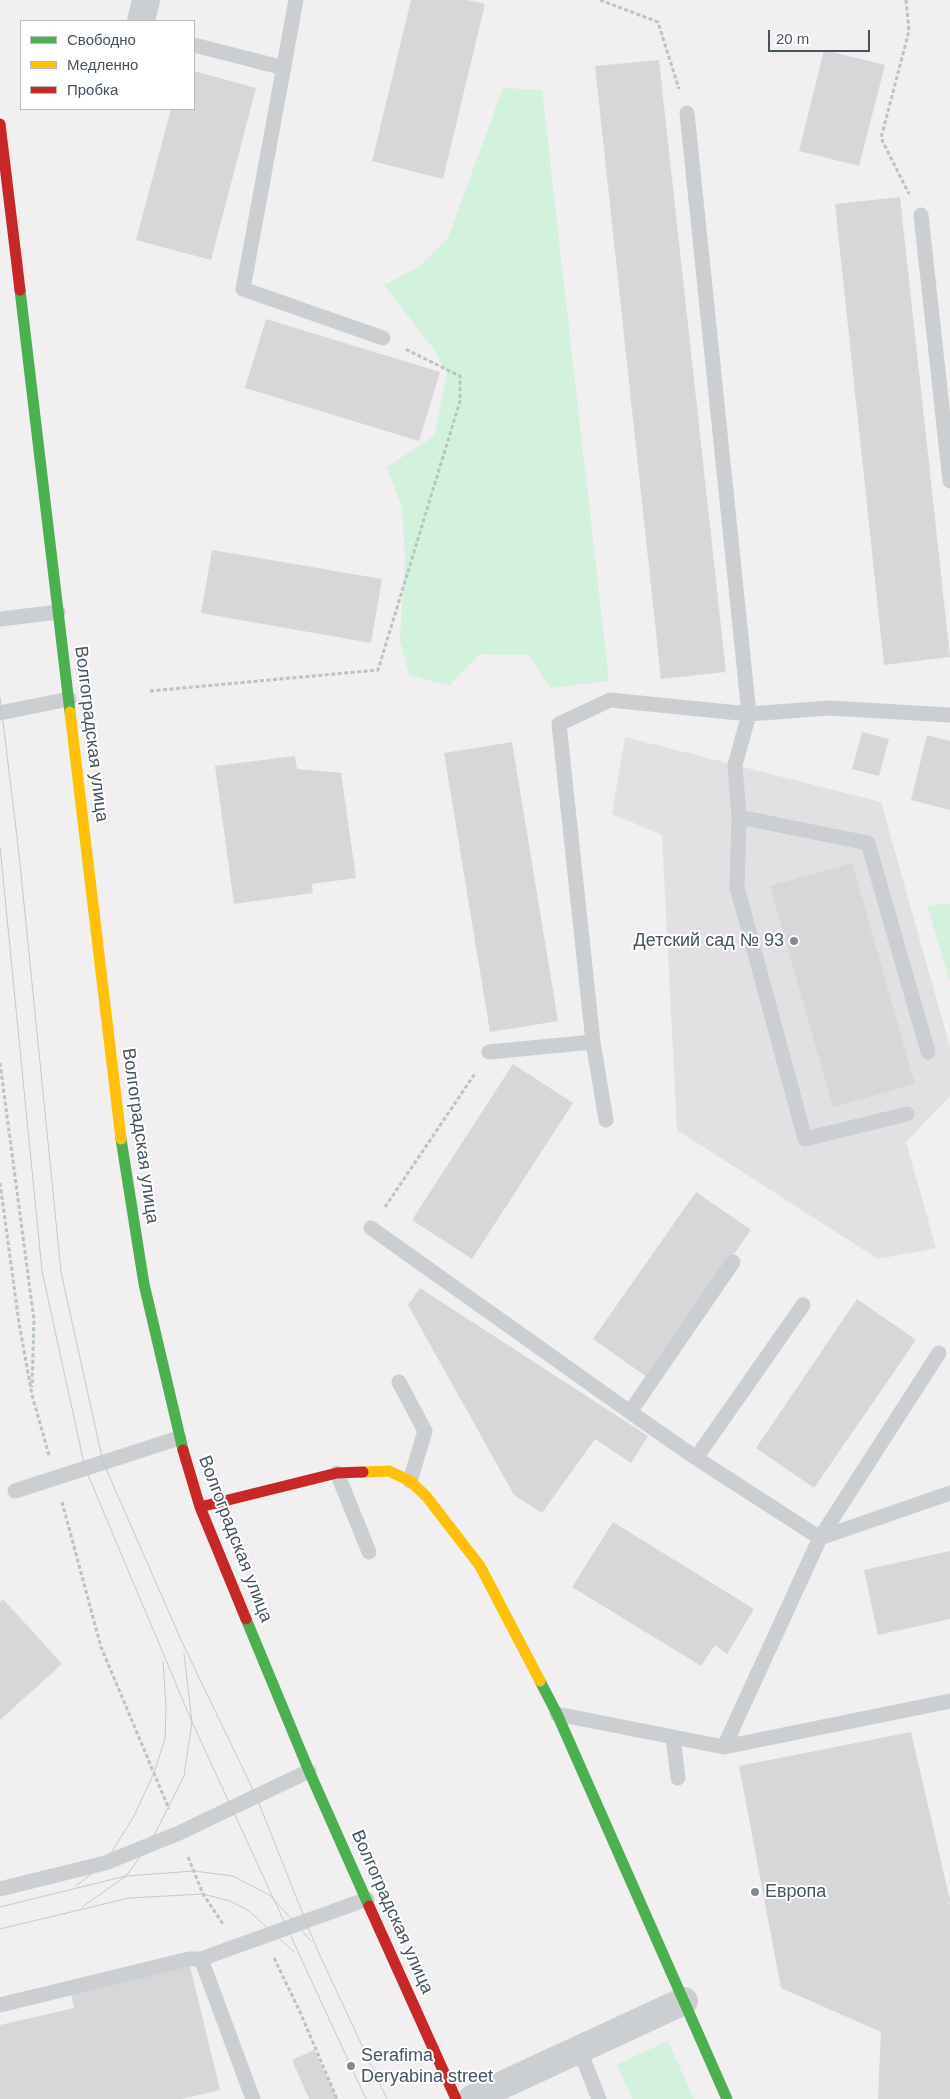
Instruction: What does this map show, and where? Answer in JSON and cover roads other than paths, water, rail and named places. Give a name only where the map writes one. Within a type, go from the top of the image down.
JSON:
[{"type":"street","points":[[141,20],[146,0]]},
{"type":"street","name":"Волгоградская улица","points":[[0,124],[120,1135],[144,1284],[179,1438],[200,1507],[309,1771],[456,2099]]},
{"type":"street","points":[[200,1507],[337,1473],[389,1471],[410,1482],[426,1496],[480,1566],[558,1714],[727,2099]]},
{"type":"street","points":[[472,2099],[580,2051],[684,2001]]},
{"type":"lane","points":[[296,0],[242,289],[383,338]]},
{"type":"lane","points":[[195,45],[284,68]]},
{"type":"lane","points":[[687,113],[750,714],[735,765],[739,818],[737,887],[805,1139],[907,1114]]},
{"type":"lane","points":[[920,215],[950,481]]},
{"type":"lane","points":[[0,619],[58,612]]},
{"type":"lane","points":[[0,713],[68,699]]},
{"type":"lane","points":[[606,1120],[593,1042],[558,724],[610,700],[750,714],[829,708],[950,716]]},
{"type":"lane","points":[[739,818],[868,843],[928,1052]]},
{"type":"lane","points":[[489,1052],[593,1042]]},
{"type":"lane","points":[[371,1228],[696,1458],[820,1538]]},
{"type":"lane","points":[[630,1412],[733,1262]]},
{"type":"lane","points":[[696,1458],[803,1305]]},
{"type":"lane","points":[[724,1747],[820,1538],[939,1353]]},
{"type":"lane","points":[[399,1382],[426,1431],[410,1482]]},
{"type":"lane","points":[[15,1491],[179,1438]]},
{"type":"lane","points":[[337,1473],[369,1552]]},
{"type":"lane","points":[[820,1538],[950,1492]]},
{"type":"lane","points":[[558,1714],[724,1747],[950,1701]]},
{"type":"lane","points":[[673,1737],[678,1778]]},
{"type":"lane","points":[[0,1889],[105,1863],[179,1833],[309,1771]]},
{"type":"lane","points":[[0,2005],[189,1959],[201,1959],[367,1899]]},
{"type":"lane","points":[[201,1959],[253,2099]]},
{"type":"lane","points":[[580,2051],[600,2099]]},
{"type":"tram line","points":[[0,697],[19,854],[61,1272],[103,1462],[182,1642],[256,1796],[316,1947],[387,2099]]},
{"type":"tram line","points":[[0,847],[42,1271],[85,1468],[192,1722],[366,2099]]},
{"type":"tram line","points":[[82,1907],[126,1876],[149,1845],[184,1776],[192,1722],[184,1654]]},
{"type":"tram line","points":[[76,1886],[105,1863],[134,1816],[154,1773],[165,1739],[166,1706],[163,1662]]},
{"type":"tram line","points":[[0,1907],[126,1876],[194,1871],[233,1876],[271,1896],[311,1941]]},
{"type":"tram line","points":[[0,1929],[129,1898],[203,1894],[230,1901],[249,1911],[294,1952]]},
{"type":"place","name":"Детский сад № 93","points":[[794,941]]},
{"type":"place","name":"Европа","points":[[755,1892]]},
{"type":"place","name":"Serafima Deryabina street","points":[[351,2066]]}]
